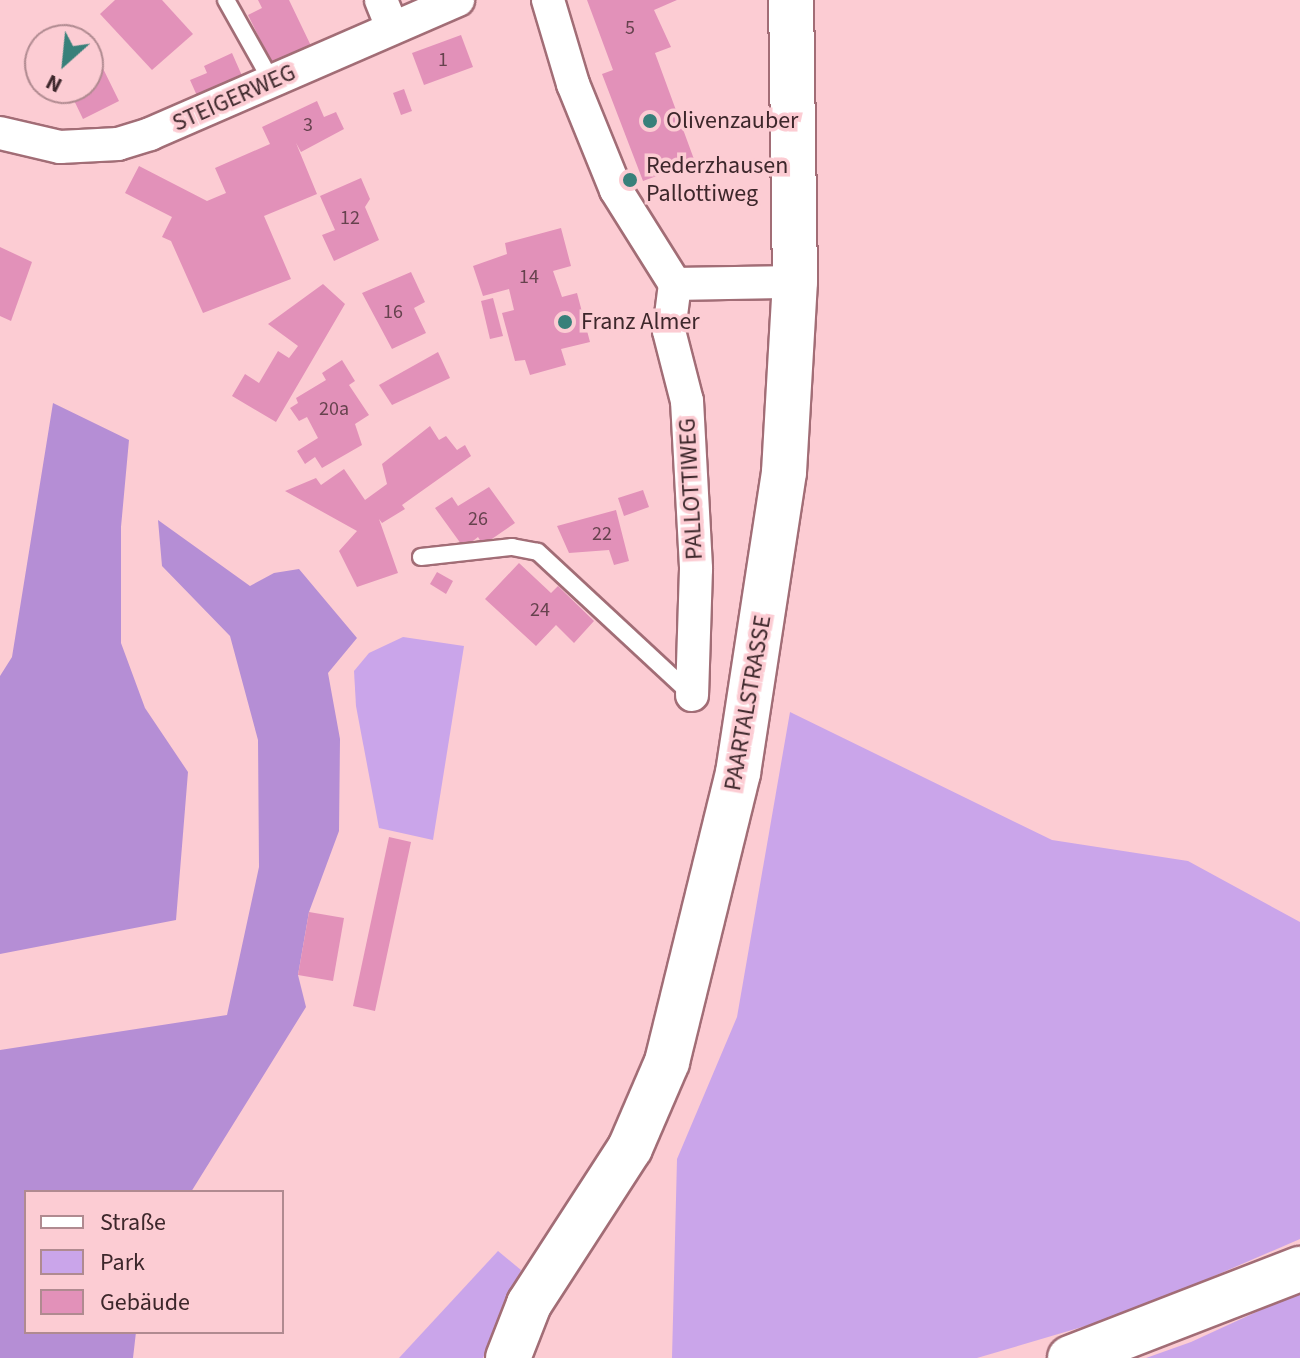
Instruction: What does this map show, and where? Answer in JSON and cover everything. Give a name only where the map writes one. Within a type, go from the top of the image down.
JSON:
[{"type":"main road","name":"PAARTALSTRASSE","points":[[508,1358],[529,1304],[630,1148],[667,1062],[687,990],[758,663],[784,472],[795,282],[791,0]]},
{"type":"main road","points":[[1070,1358],[1300,1269]]},
{"type":"street","name":"STEIGERWEG","points":[[0,133],[60,147],[118,144],[272,82],[386,14],[458,0]]},
{"type":"street","points":[[548,0],[573,84],[616,190],[675,284],[795,282]]},
{"type":"street","name":"PALLOTTIWEG","points":[[675,284],[669,331],[687,401],[696,569],[692,695]]},
{"type":"lane","points":[[226,0],[272,82]]},
{"type":"lane","points":[[421,557],[512,547],[538,552],[692,695]]},
{"type":"green space","points":[[403,637],[464,646],[433,840],[379,828],[356,706],[354,671],[369,653]]},
{"type":"green space","points":[[790,712],[1052,840],[1188,861],[1300,922],[1300,1239],[1126,1314],[977,1358],[672,1358],[677,1159],[737,1017]]},
{"type":"green space","points":[[498,1251],[521,1270],[483,1358],[399,1358]]},
{"type":"green space","points":[[1300,1292],[1300,1358],[1146,1358],[1191,1342]]},
{"type":"shaded area","points":[[53,403],[129,440],[121,527],[121,643],[145,708],[188,772],[176,920],[0,954],[0,676],[12,657]]},
{"type":"shaded area","points":[[158,520],[250,586],[274,573],[299,569],[357,638],[328,673],[340,739],[339,831],[309,912],[298,975],[306,1007],[192,1190],[24,1190],[24,1334],[136,1334],[133,1358],[0,1358],[0,1050],[227,1015],[259,867],[258,740],[230,636],[162,566]]},
{"type":"building","points":[[115,0],[162,0],[193,34],[152,70],[100,14]]},
{"type":"building","points":[[258,0],[289,0],[313,50],[274,68],[248,15],[262,8]]},
{"type":"building","points":[[587,0],[677,0],[654,10],[671,47],[655,53],[695,162],[643,181],[602,74],[613,70]]},
{"type":"building","points":[[461,35],[473,67],[424,85],[412,53]]},
{"type":"building","points":[[232,53],[243,78],[198,98],[190,80],[207,73],[204,66]]},
{"type":"building","points":[[104,71],[119,101],[83,119],[76,104],[104,104]]},
{"type":"building","points":[[404,89],[412,111],[401,115],[393,93]]},
{"type":"building","points":[[317,101],[324,117],[336,112],[344,129],[301,152],[296,143],[317,194],[264,216],[291,279],[203,313],[171,241],[162,237],[172,217],[125,193],[139,166],[207,201],[226,193],[215,168],[270,144],[262,127]]},
{"type":"building","points":[[361,178],[370,199],[365,207],[379,240],[334,261],[322,235],[335,230],[320,196]]},
{"type":"building","points":[[561,228],[571,266],[553,271],[562,297],[577,293],[590,342],[561,349],[566,365],[530,375],[525,360],[515,361],[502,313],[514,310],[509,289],[483,296],[473,266],[507,254],[505,243]]},
{"type":"building","points":[[0,247],[32,262],[11,321],[0,316]]},
{"type":"building","points":[[411,272],[425,302],[414,308],[426,333],[392,349],[362,293]]},
{"type":"building","points":[[323,284],[345,304],[276,422],[232,396],[245,374],[259,383],[278,351],[289,358],[298,346],[268,324]]},
{"type":"building","points":[[493,298],[503,336],[490,339],[481,301]]},
{"type":"building","points":[[438,352],[450,378],[392,405],[379,385]]},
{"type":"building","points":[[342,360],[355,381],[349,385],[369,415],[355,424],[362,445],[322,468],[315,457],[305,464],[297,451],[318,438],[307,417],[299,421],[290,408],[298,403],[296,398],[326,380],[322,373]]},
{"type":"building","points":[[430,426],[439,440],[446,436],[457,450],[465,445],[471,456],[402,505],[405,509],[382,523],[379,519],[398,573],[357,587],[339,551],[357,531],[285,491],[316,478],[321,485],[344,469],[365,500],[387,484],[382,464]]},
{"type":"building","points":[[489,487],[515,523],[483,545],[478,537],[464,548],[435,508],[452,497],[458,506]]},
{"type":"building","points":[[643,490],[649,507],[624,516],[618,498]]},
{"type":"building","points":[[616,510],[629,561],[614,565],[609,550],[569,553],[557,526]]},
{"type":"building","points":[[519,563],[551,593],[558,586],[594,621],[574,643],[556,625],[536,646],[485,599]]},
{"type":"building","points":[[437,572],[453,581],[446,594],[430,584]]},
{"type":"building","points":[[389,837],[411,842],[375,1011],[353,1006]]},
{"type":"building","points":[[309,912],[344,918],[333,981],[298,975]]},
{"type":"place","name":"Olivenzauber","points":[[650,121]]},
{"type":"place","name":"Rederzhausen Pallottiweg","points":[[630,180]]},
{"type":"place","name":"Franz Almer","points":[[565,322]]}]
